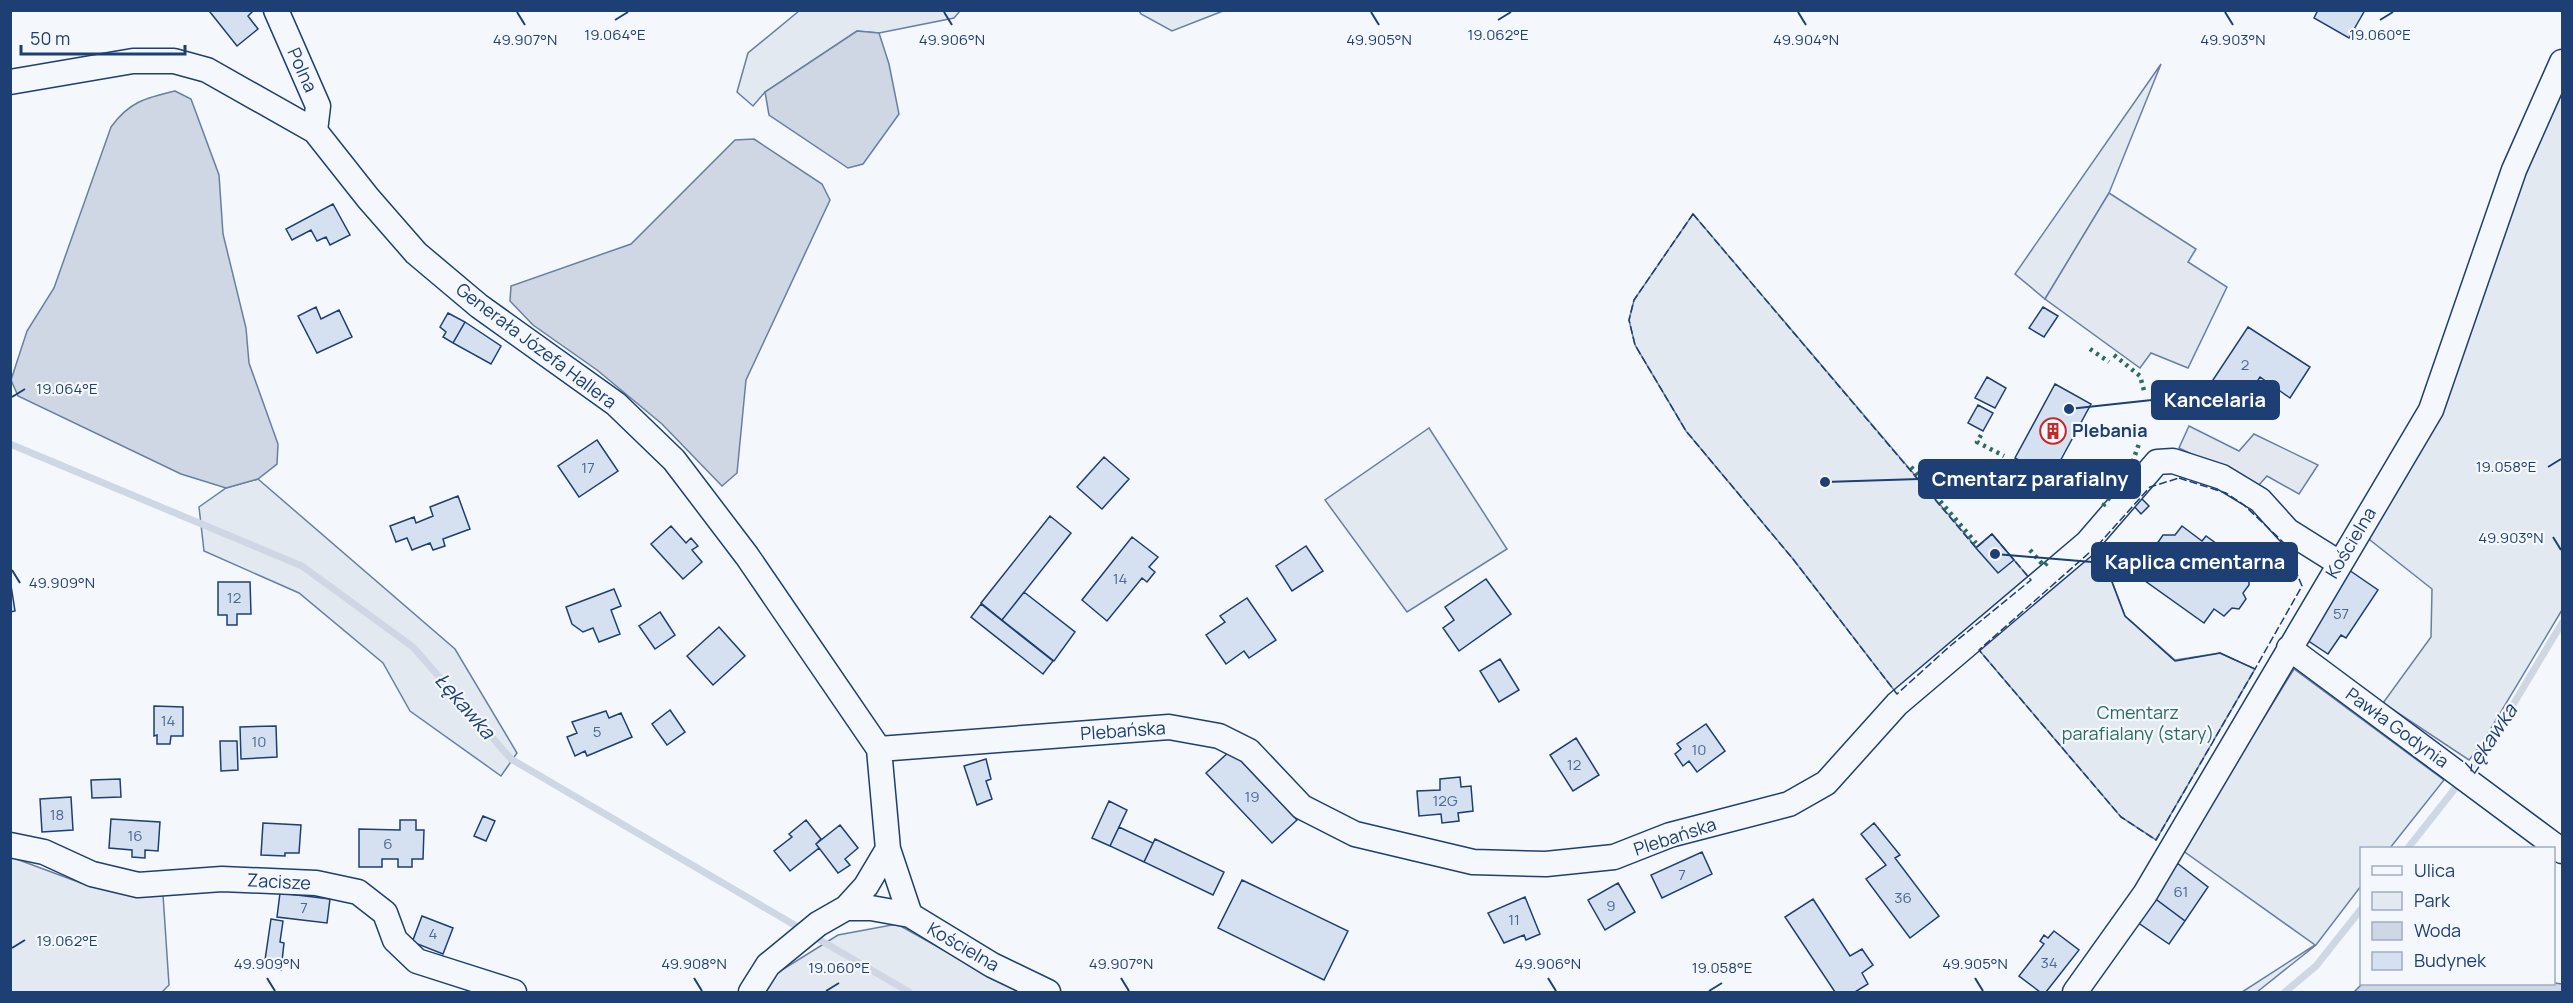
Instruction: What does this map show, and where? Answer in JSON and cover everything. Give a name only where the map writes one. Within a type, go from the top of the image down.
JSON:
[{"type":"street","name":"Polna","points":[[276,10],[318,106],[315,131]]},
{"type":"street","name":"Generała Józefa Hallera","points":[[10,82],[133,61],[174,61],[207,70],[315,131],[368,198],[416,253],[479,306],[616,404],[674,460],[747,556],[879,749],[888,849],[910,915]]},
{"type":"street","name":"Kościelna","points":[[2075,993],[2145,894],[2431,410],[2514,170],[2562,62]]},
{"type":"street","name":"Plebańska","points":[[879,749],[1169,726],[1219,736],[1249,752],[1302,807],[1355,834],[1473,862],[1546,864],[1614,857],[1670,835],[1790,804],[1826,783],[1897,704],[2087,543],[2157,462],[2173,461],[2222,477],[2260,500],[2288,531],[2339,563]]},
{"type":"street","name":"Pawła Godynia","points":[[2289,648],[2562,851]]},
{"type":"street","name":"Zacisze","points":[[10,845],[44,852],[92,874],[138,885],[222,879],[316,883],[358,892],[385,913],[395,940],[417,962],[514,993]]},
{"type":"street","points":[[751,993],[768,965],[818,924],[846,908],[866,886],[888,849]]},
{"type":"street","points":[[846,908],[871,908],[910,915]]},
{"type":"street","name":"Kościelna","points":[[910,915],[992,965],[1048,993]]},
{"type":"green space","points":[[799,11],[960,11],[954,18],[879,33],[857,31],[765,92],[753,106],[737,92],[748,53]]},
{"type":"green space","points":[[1139,11],[1223,11],[1172,31]]},
{"type":"green space","points":[[2161,64],[2109,193],[2045,299],[2015,274]]},
{"type":"green space","points":[[2562,86],[2562,610],[2481,745],[2469,760],[2383,703],[2431,637],[2432,589],[2365,536]]},
{"type":"green space","points":[[1693,214],[1976,547],[1992,534],[2031,580],[1897,694],[1793,559],[1686,431],[1635,345],[1629,320],[1634,300]]},
{"type":"green space","points":[[1429,428],[1507,549],[1407,612],[1325,500]]},
{"type":"green space","points":[[258,479],[455,649],[517,753],[501,776],[410,711],[383,663],[299,593],[204,551],[199,507],[226,488]]},
{"type":"green space","name":"Cmentarz parafialany (stary)","points":[[2098,545],[2125,616],[2175,660],[2220,653],[2255,669],[2156,840],[2121,817],[1979,650]]},
{"type":"green space","points":[[2294,669],[2444,780],[2391,847],[2360,847],[2360,887],[2316,945],[2257,992],[2242,992],[2315,945],[2182,850]]},
{"type":"green space","points":[[11,857],[89,886],[130,895],[163,895],[169,985],[162,992],[11,992]]},
{"type":"green space","points":[[897,924],[990,976],[1027,992],[765,992],[777,973],[838,935]]},
{"type":"shaded area","points":[[2109,193],[2196,249],[2188,262],[2227,287],[2188,368],[2151,353],[2140,368],[2045,299]]},
{"type":"shaded area","points":[[2189,426],[2239,451],[2254,434],[2318,465],[2299,494],[2267,476],[2258,486],[2179,448]]},
{"type":"water","points":[[857,31],[879,33],[889,64],[899,114],[863,164],[848,168],[769,115],[765,92]]},
{"type":"water","points":[[175,91],[191,99],[219,175],[223,234],[246,328],[249,363],[278,444],[277,464],[258,479],[226,488],[181,474],[18,396],[11,380],[27,331],[54,288],[111,127],[124,112],[138,102]]},
{"type":"water","points":[[754,139],[822,184],[830,200],[746,380],[737,473],[722,486],[662,424],[597,370],[533,325],[510,301],[511,286],[631,244],[735,140]]},
{"type":"water","points":[[2562,984],[2562,992],[2354,992],[2361,985]]},
{"type":"building","points":[[212,10],[254,10],[248,16],[258,29],[237,46],[210,12]]},
{"type":"building","points":[[2318,10],[2365,10],[2349,38],[2314,18]]},
{"type":"building","points":[[333,204],[350,235],[330,245],[326,237],[317,241],[311,230],[292,240],[286,229]]},
{"type":"building","points":[[316,307],[321,319],[339,310],[352,337],[317,353],[298,316]]},
{"type":"building","points":[[2043,307],[2058,316],[2044,337],[2029,328]]},
{"type":"building","points":[[448,313],[465,322],[453,343],[443,337],[446,332],[440,327]]},
{"type":"building","points":[[465,322],[501,346],[491,364],[453,343]]},
{"type":"building","points":[[2248,327],[2310,367],[2290,398],[2260,377],[2238,411],[2232,408],[2228,415],[2201,398]]},
{"type":"building","points":[[1987,377],[2006,388],[1995,408],[1975,398]]},
{"type":"building","name":"Plebania","points":[[2055,384],[2091,404],[2051,478],[2047,475],[2043,482],[2030,475],[2034,468],[2015,458]]},
{"type":"building","points":[[1978,405],[1993,413],[1983,431],[1968,423]]},
{"type":"building","points":[[597,440],[618,471],[579,497],[558,466]]},
{"type":"building","points":[[1104,457],[1129,479],[1102,509],[1077,487]]},
{"type":"building","points":[[458,496],[470,529],[443,539],[445,546],[433,550],[430,543],[412,550],[407,538],[396,542],[390,526],[414,517],[416,523],[433,516],[430,507]]},
{"type":"building","points":[[2141,498],[2149,506],[2141,514],[2133,505]]},
{"type":"building","points":[[1050,516],[1071,533],[1002,620],[981,603]]},
{"type":"building","points":[[671,526],[686,543],[691,538],[698,546],[692,550],[702,562],[683,579],[651,544]]},
{"type":"building","points":[[2182,526],[2202,541],[2206,536],[2217,544],[2211,554],[2249,580],[2249,585],[2243,593],[2246,599],[2239,609],[2232,608],[2224,616],[2214,609],[2204,623],[2141,578],[2155,558],[2154,548],[2163,535],[2175,535]]},
{"type":"building","points":[[1992,534],[2014,560],[1998,573],[1976,548]]},
{"type":"building","points":[[1132,537],[1158,557],[1149,567],[1155,572],[1147,582],[1142,578],[1107,621],[1082,600]]},
{"type":"building","points":[[1306,546],[1323,571],[1292,591],[1276,566]]},
{"type":"building","points":[[2349,570],[2378,590],[2346,638],[2341,635],[2328,654],[2304,638]]},
{"type":"building","points":[[10,579],[15,611],[10,612]]},
{"type":"building","points":[[1486,579],[1511,614],[1459,651],[1443,628],[1454,620],[1445,607]]},
{"type":"building","points":[[218,582],[250,582],[251,614],[237,614],[237,625],[227,625],[227,615],[218,615]]},
{"type":"building","points":[[614,589],[621,606],[611,610],[620,634],[599,642],[593,628],[583,632],[572,624],[566,607]]},
{"type":"building","points":[[1024,592],[1075,632],[1054,661],[1002,620]]},
{"type":"building","points":[[1247,598],[1276,640],[1249,658],[1244,651],[1226,664],[1206,635],[1225,622],[1220,616]]},
{"type":"building","points":[[981,604],[1053,661],[1043,674],[971,617]]},
{"type":"building","points":[[660,612],[675,635],[655,649],[639,626]]},
{"type":"building","points":[[719,627],[745,656],[713,685],[687,656]]},
{"type":"building","points":[[1500,659],[1519,690],[1499,702],[1480,671]]},
{"type":"building","points":[[154,706],[183,707],[183,736],[171,736],[170,744],[157,744],[157,735],[154,736]]},
{"type":"building","points":[[670,710],[685,732],[667,745],[652,724]]},
{"type":"building","points":[[606,711],[609,718],[621,713],[632,737],[587,756],[585,751],[575,756],[567,737],[577,733],[572,722]]},
{"type":"building","points":[[1706,724],[1725,751],[1697,772],[1689,761],[1683,766],[1675,754],[1681,749],[1677,744]]},
{"type":"building","points":[[276,726],[277,757],[241,759],[240,727]]},
{"type":"building","points":[[1576,738],[1599,775],[1573,791],[1550,755]]},
{"type":"building","points":[[220,741],[237,741],[238,770],[221,771]]},
{"type":"building","points":[[1231,750],[1297,820],[1272,843],[1206,773]]},
{"type":"building","points":[[986,759],[991,779],[986,781],[992,799],[977,805],[964,766]]},
{"type":"building","points":[[1460,777],[1461,787],[1471,786],[1473,811],[1458,813],[1459,821],[1442,823],[1441,814],[1419,816],[1417,791],[1440,790],[1440,779]]},
{"type":"building","points":[[120,779],[121,797],[92,798],[91,780]]},
{"type":"building","points":[[71,797],[73,830],[42,832],[40,799]]},
{"type":"building","points":[[1109,801],[1127,810],[1110,846],[1092,838]]},
{"type":"building","points":[[483,816],[495,821],[486,841],[474,836]]},
{"type":"building","points":[[111,819],[160,822],[158,851],[145,850],[145,858],[132,857],[132,850],[109,848]]},
{"type":"building","points":[[400,820],[416,820],[416,830],[424,830],[423,859],[412,859],[412,867],[398,867],[398,859],[382,859],[382,867],[359,867],[359,829],[400,830]]},
{"type":"building","points":[[806,820],[821,839],[816,844],[819,848],[790,871],[774,851],[792,837],[789,834]]},
{"type":"building","points":[[263,823],[301,825],[299,853],[285,853],[285,856],[261,855]]},
{"type":"building","points":[[1874,823],[1900,855],[1895,858],[1939,916],[1910,938],[1866,879],[1886,865],[1861,834]]},
{"type":"building","points":[[840,825],[858,848],[845,859],[850,865],[838,873],[816,844]]},
{"type":"building","points":[[1119,827],[1153,843],[1144,862],[1110,846]]},
{"type":"building","points":[[1155,839],[1224,872],[1213,895],[1144,862]]},
{"type":"building","points":[[1702,852],[1712,874],[1662,898],[1651,875]]},
{"type":"building","points":[[2177,863],[2208,887],[2185,921],[2153,897]]},
{"type":"building","points":[[1242,880],[1348,931],[1324,980],[1218,928]]},
{"type":"building","points":[[1618,883],[1635,912],[1605,930],[1588,900]]},
{"type":"building","points":[[280,893],[330,899],[327,923],[277,917]]},
{"type":"building","points":[[1525,897],[1540,934],[1526,940],[1524,935],[1504,943],[1488,913]]},
{"type":"building","points":[[2153,897],[2185,921],[2169,944],[2137,922]]},
{"type":"building","points":[[1813,899],[1850,956],[1862,949],[1873,965],[1862,973],[1868,984],[1855,992],[1835,992],[1785,917]]},
{"type":"building","points":[[422,916],[453,928],[443,954],[415,943],[413,940]]},
{"type":"building","points":[[271,919],[283,921],[280,942],[284,943],[281,970],[264,967]]},
{"type":"building","points":[[2054,931],[2079,950],[2046,992],[2040,992],[2019,976],[2044,944],[2040,941],[2044,935],[2048,938]]},
{"type":"waterway","name":"Łękawka","points":[[10,444],[302,566],[413,647],[511,759],[909,992]]},
{"type":"waterway","name":"Łękawka","points":[[2409,847],[2487,748],[2562,623]]},
{"type":"waterway","name":"Łękawka","points":[[2285,992],[2316,966],[2360,911]]},
{"type":"hedge","points":[[2090,349],[2109,362]]},
{"type":"hedge","points":[[2114,355],[2140,376],[2145,394]]},
{"type":"hedge","points":[[1981,435],[1977,442],[2004,456]]},
{"type":"hedge","points":[[2130,469],[2140,441]]},
{"type":"hedge","points":[[1911,467],[1976,543]]},
{"type":"hedge","points":[[2103,506],[2125,477]]},
{"type":"hedge","points":[[2030,550],[2044,566],[2047,563]]},
{"type":"fence","points":[[1693,214],[1976,548],[1992,534],[2031,580],[1950,646],[1897,694],[1793,559],[1686,431],[1635,345],[1629,320],[1634,300],[1693,214]]},
{"type":"fence","points":[[2179,478],[2226,493],[2244,505],[2284,543],[2302,586],[2255,669],[2220,653],[2175,661],[2125,616],[2098,545],[2150,487],[2179,478]]},
{"type":"fence","points":[[2098,545],[2125,616],[2175,661],[2220,653],[2255,669],[2156,840],[2121,817],[1979,650],[2098,545]]},
{"type":"place","name":"Kancelaria","points":[[2069,409]]},
{"type":"place","name":"Plebania","points":[[2053,431]]},
{"type":"place","name":"Cmentarz parafialny","points":[[1825,482]]},
{"type":"place","name":"Kaplica cmentarna","points":[[1995,554]]}]
